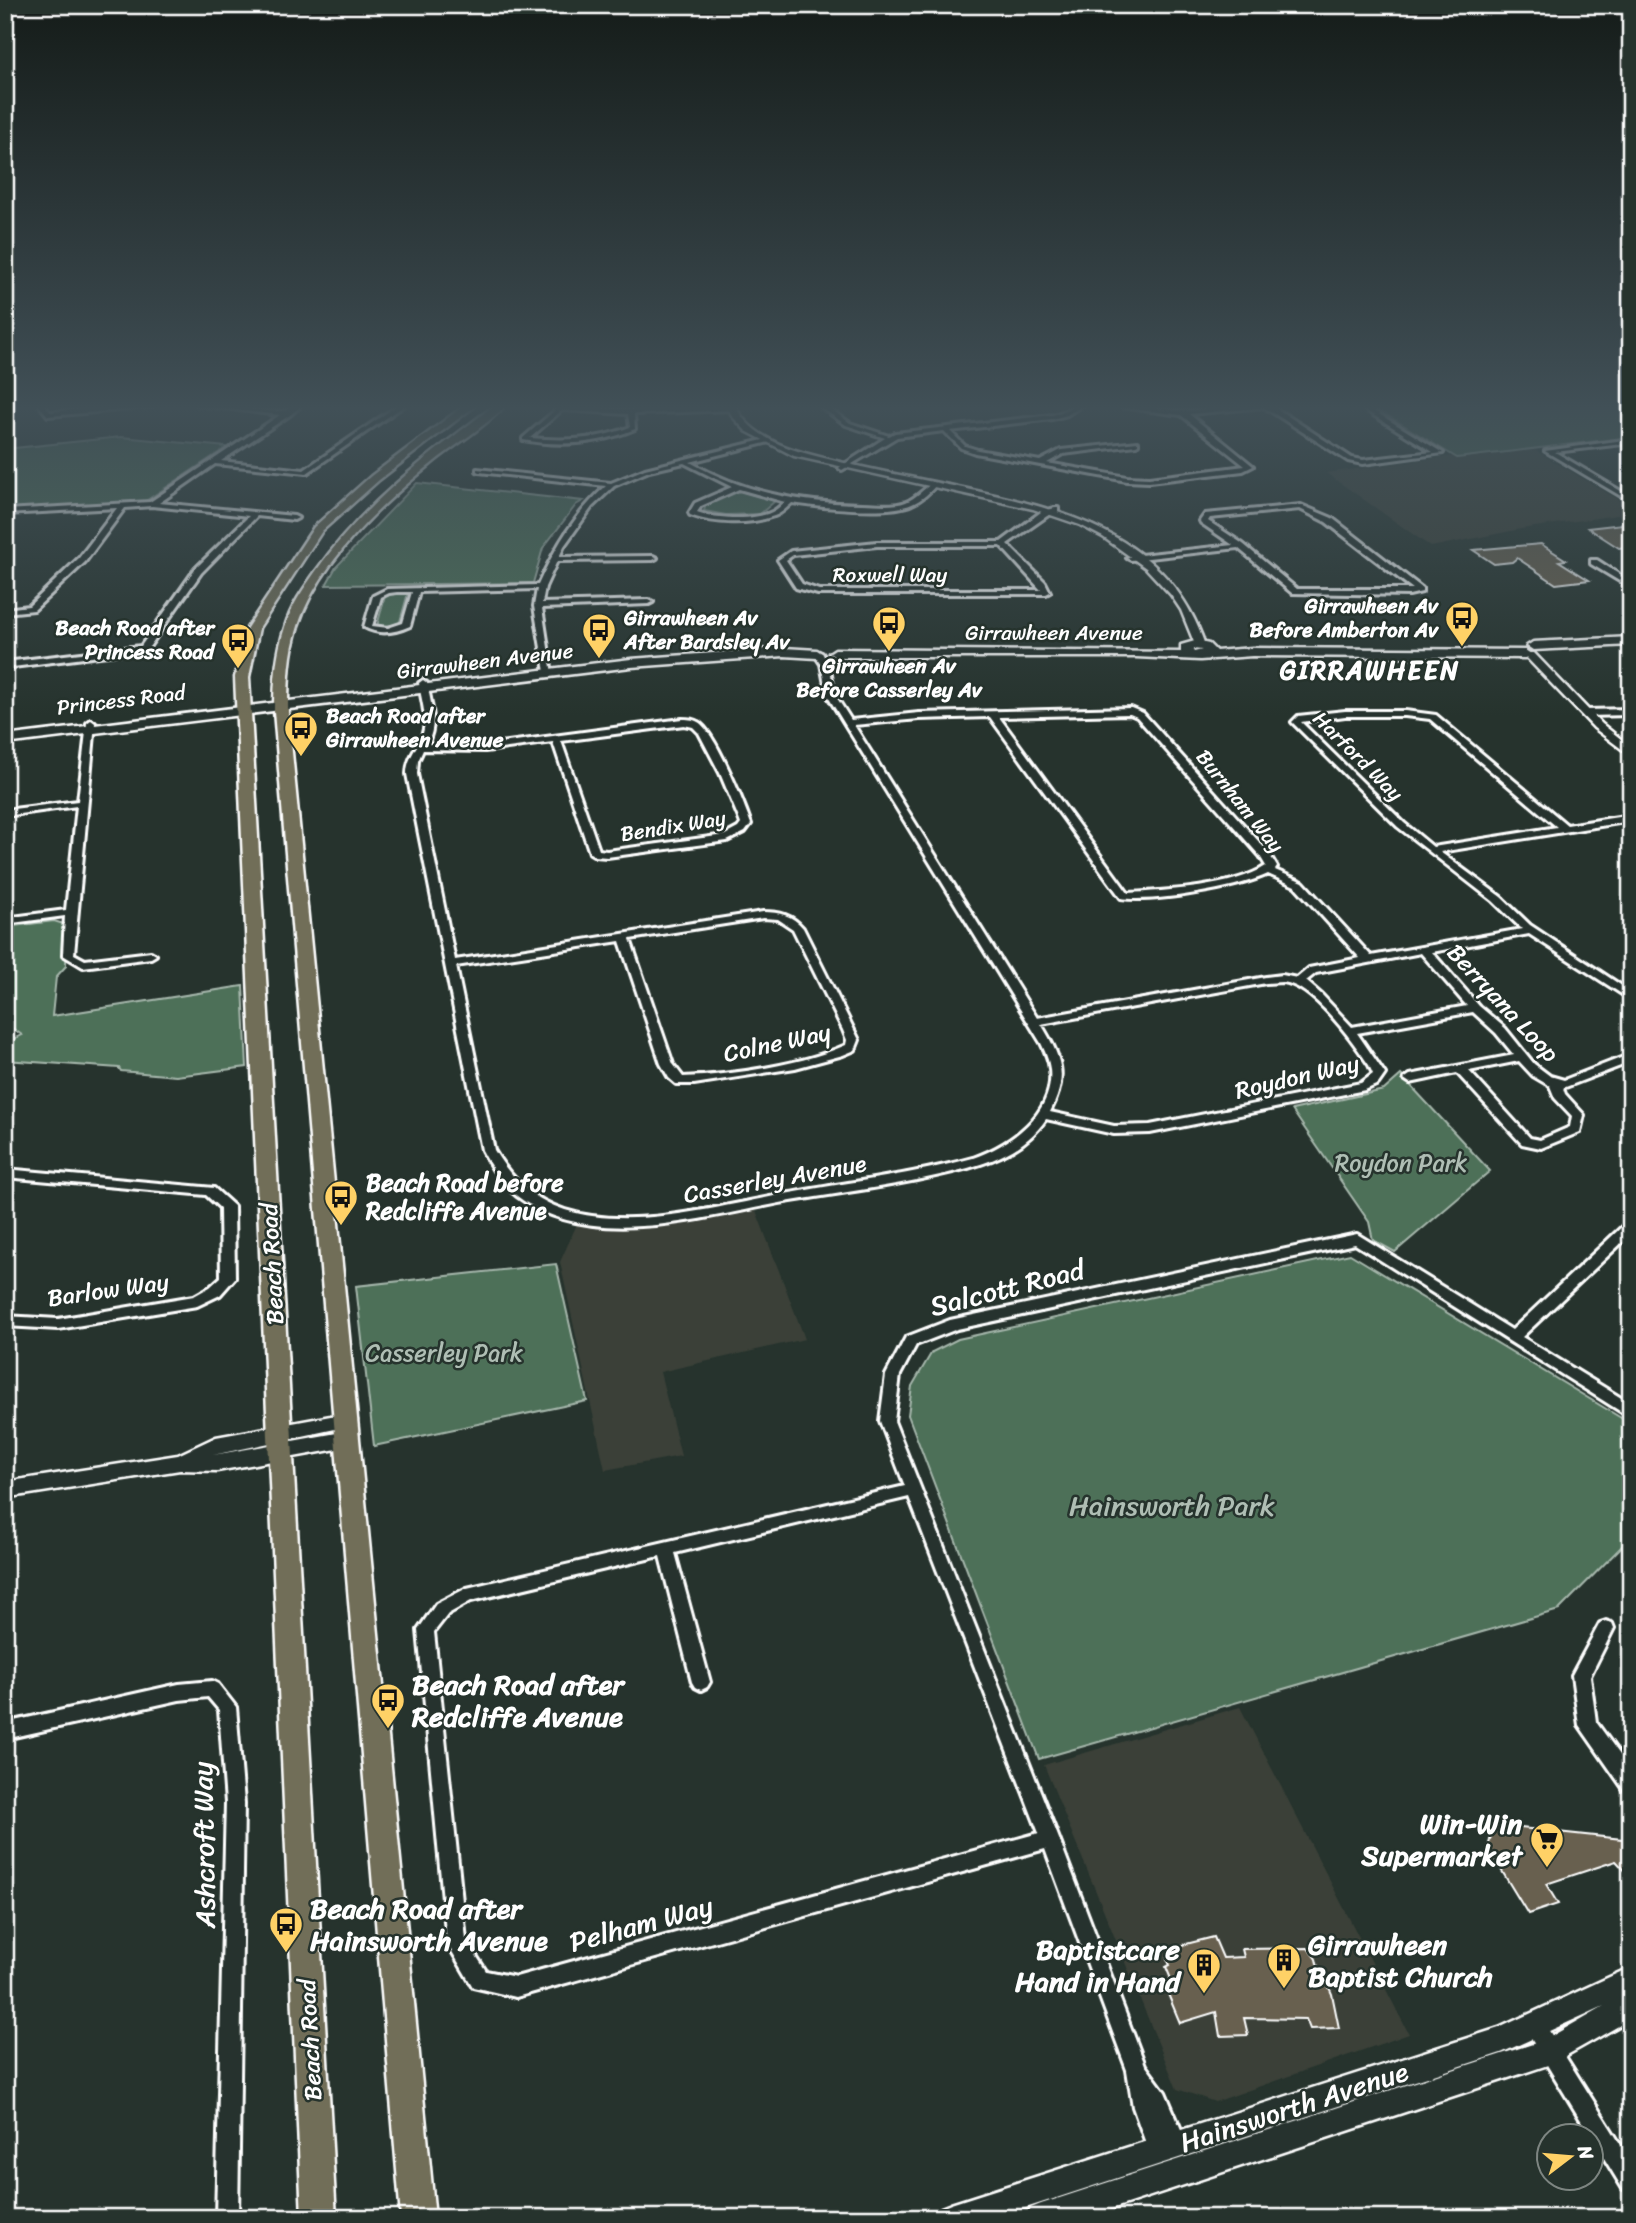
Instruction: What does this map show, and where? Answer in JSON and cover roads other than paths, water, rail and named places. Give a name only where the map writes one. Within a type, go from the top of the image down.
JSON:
[{"type":"main road","name":"Beach Road","points":[[319,2218],[241,707],[242,677],[253,628],[311,538],[338,509]]},
{"type":"main road","points":[[373,509],[352,528],[311,587],[292,623],[282,670],[281,703],[418,2218]]},
{"type":"main road","name":"Girrawheen Avenue","points":[[241,707],[658,656],[1196,649],[1224,652],[1532,652],[1631,644]]},
{"type":"main road","name":"Princess Road","points":[[5,737],[241,707]]},
{"type":"street","points":[[5,512],[60,509]]},
{"type":"street","points":[[5,611],[31,608],[82,560],[120,509]]},
{"type":"street","points":[[206,509],[294,518]]},
{"type":"street","points":[[549,670],[538,606],[541,587],[577,519],[588,509]]},
{"type":"street","points":[[696,509],[693,513],[706,517],[762,517],[781,509]]},
{"type":"street","points":[[1042,509],[1104,535],[1135,557],[1171,596],[1196,649]]},
{"type":"street","points":[[1274,509],[1204,518],[1208,524],[1295,591],[1409,593],[1419,590],[1329,520],[1309,509]]},
{"type":"street","points":[[1003,544],[1052,511]]},
{"type":"street","points":[[5,665],[144,648],[198,571],[255,514]]},
{"type":"street","name":"Roxwell Way","points":[[877,544],[1003,544],[1042,584],[1046,592],[818,592],[799,586],[782,560],[791,553],[877,544]]},
{"type":"street","points":[[1135,557],[1240,546]]},
{"type":"street","points":[[554,559],[653,558]]},
{"type":"street","points":[[1594,562],[1631,586]]},
{"type":"street","points":[[416,590],[407,624],[399,629],[378,631],[368,627],[377,596],[387,591],[416,590],[541,587]]},
{"type":"street","points":[[538,606],[649,602]]},
{"type":"street","points":[[1532,652],[1631,753]]},
{"type":"street","name":"Casserley Avenue","points":[[423,685],[429,725],[412,759],[412,774],[484,1134],[501,1176],[538,1205],[595,1222],[668,1220],[965,1164],[1016,1143],[1042,1114],[1051,1096],[1056,1073],[1047,1043],[848,723],[828,687],[825,653]]},
{"type":"street","name":"Burnham Way","points":[[848,723],[919,716],[1131,711],[1140,715],[1264,853],[1272,867],[1248,880],[1125,896],[994,716]]},
{"type":"street","points":[[1590,713],[1631,712]]},
{"type":"street","name":"Harford Way","points":[[1432,850],[1401,825],[1304,731],[1296,722],[1298,719],[1402,713],[1433,717],[1566,829]]},
{"type":"street","points":[[1590,713],[1631,745]]},
{"type":"street","name":"Bendix Way","points":[[420,747],[465,750],[556,738],[682,722],[696,724],[709,745],[746,824],[742,830],[727,838],[607,854],[595,853],[556,738]]},
{"type":"street","points":[[91,725],[68,956],[83,964],[151,955]]},
{"type":"street","points":[[5,813],[82,803]]},
{"type":"street","points":[[1432,850],[1631,818]]},
{"type":"street","points":[[1432,850],[1497,899],[1532,930],[1631,996]]},
{"type":"street","points":[[1269,871],[1299,884],[1368,960]]},
{"type":"street","points":[[5,921],[71,912]]},
{"type":"street","name":"Colne Way","points":[[450,964],[762,915],[786,917],[798,928],[843,1018],[853,1040],[851,1047],[841,1054],[703,1080],[680,1081],[667,1064],[624,937]]},
{"type":"street","points":[[1035,1022],[1266,980],[1280,978],[1298,982],[1313,970],[1532,930]]},
{"type":"street","name":"Berryana Loop","points":[[1424,950],[1475,1008],[1505,1035],[1521,1057],[1556,1084],[1565,1084],[1631,1058]]},
{"type":"street","name":"Roydon Way","points":[[1042,1114],[1130,1131],[1184,1123],[1365,1086],[1379,1074],[1377,1067],[1314,992],[1298,982]]},
{"type":"street","points":[[1348,1031],[1475,1008]]},
{"type":"street","points":[[1410,1079],[1521,1057]]},
{"type":"street","points":[[1460,1069],[1526,1141],[1541,1144],[1576,1129],[1578,1115],[1559,1095],[1556,1084]]},
{"type":"street","name":"Barlow Way","points":[[5,1173],[209,1191],[227,1206],[228,1278],[215,1291],[197,1301],[58,1324],[5,1321]]},
{"type":"street","points":[[1513,1338],[1631,1226]]},
{"type":"street","name":"Salcott Road","points":[[1178,2172],[1143,2107],[1137,2070],[887,1421],[893,1375],[911,1341],[955,1324],[1357,1239],[1631,1412]]},
{"type":"street","points":[[5,1490],[180,1462],[218,1463],[281,1443],[347,1430]]},
{"type":"street","name":"Pelham Way","points":[[915,1490],[456,1598],[442,1609],[426,1630],[457,1943],[480,1980],[516,1987],[1050,1839]]},
{"type":"street","points":[[666,1548],[701,1682]]},
{"type":"street","points":[[1606,1628],[1581,1675],[1588,1725],[1631,1785]]},
{"type":"street","name":"Ashcroft Way","points":[[5,1731],[179,1692],[212,1689],[227,1707],[235,1803],[227,2218]]},
{"type":"street","name":"Hainsworth Avenue","points":[[951,2218],[1502,2040],[1631,1979]]},
{"type":"street","name":"Hainsworth Avenue","points":[[1041,2218],[1551,2051],[1631,2005]]},
{"type":"street","points":[[1534,2025],[1631,2181]]},
{"type":"place","name":"Girrawheen Av Before Amberton Av","points":[[1462,648]]},
{"type":"place","name":"Girrawheen Av Before Casserley Av","points":[[889,653]]},
{"type":"place","name":"Girrawheen Av After Bardsley Av","points":[[599,660]]},
{"type":"place","name":"Beach Road after Princess Road","points":[[238,670]]},
{"type":"place","name":"Beach Road after Girrawheen Avenue","points":[[301,758]]},
{"type":"place","name":"Beach Road before Redcliffe Avenue","points":[[341,1227]]},
{"type":"place","name":"Beach Road after Redcliffe Avenue","points":[[388,1730]]},
{"type":"place","name":"Win-Win Supermarket","points":[[1547,1869]]},
{"type":"place","name":"Beach Road after Hainsworth Avenue","points":[[286,1954]]},
{"type":"place","name":"Girrawheen Baptist Church","points":[[1284,1990]]},
{"type":"place","name":"Baptistcare Hand in Hand","points":[[1204,1995]]},
{"type":"district","name":"GIRRAWHEEN","points":[[1370,670]]},
{"type":"park label","name":"Roydon Park","points":[[1401,1163]]},
{"type":"park label","name":"Casserley Park","points":[[444,1353]]},
{"type":"park label","name":"Hainsworth Park","points":[[1172,1505]]}]
